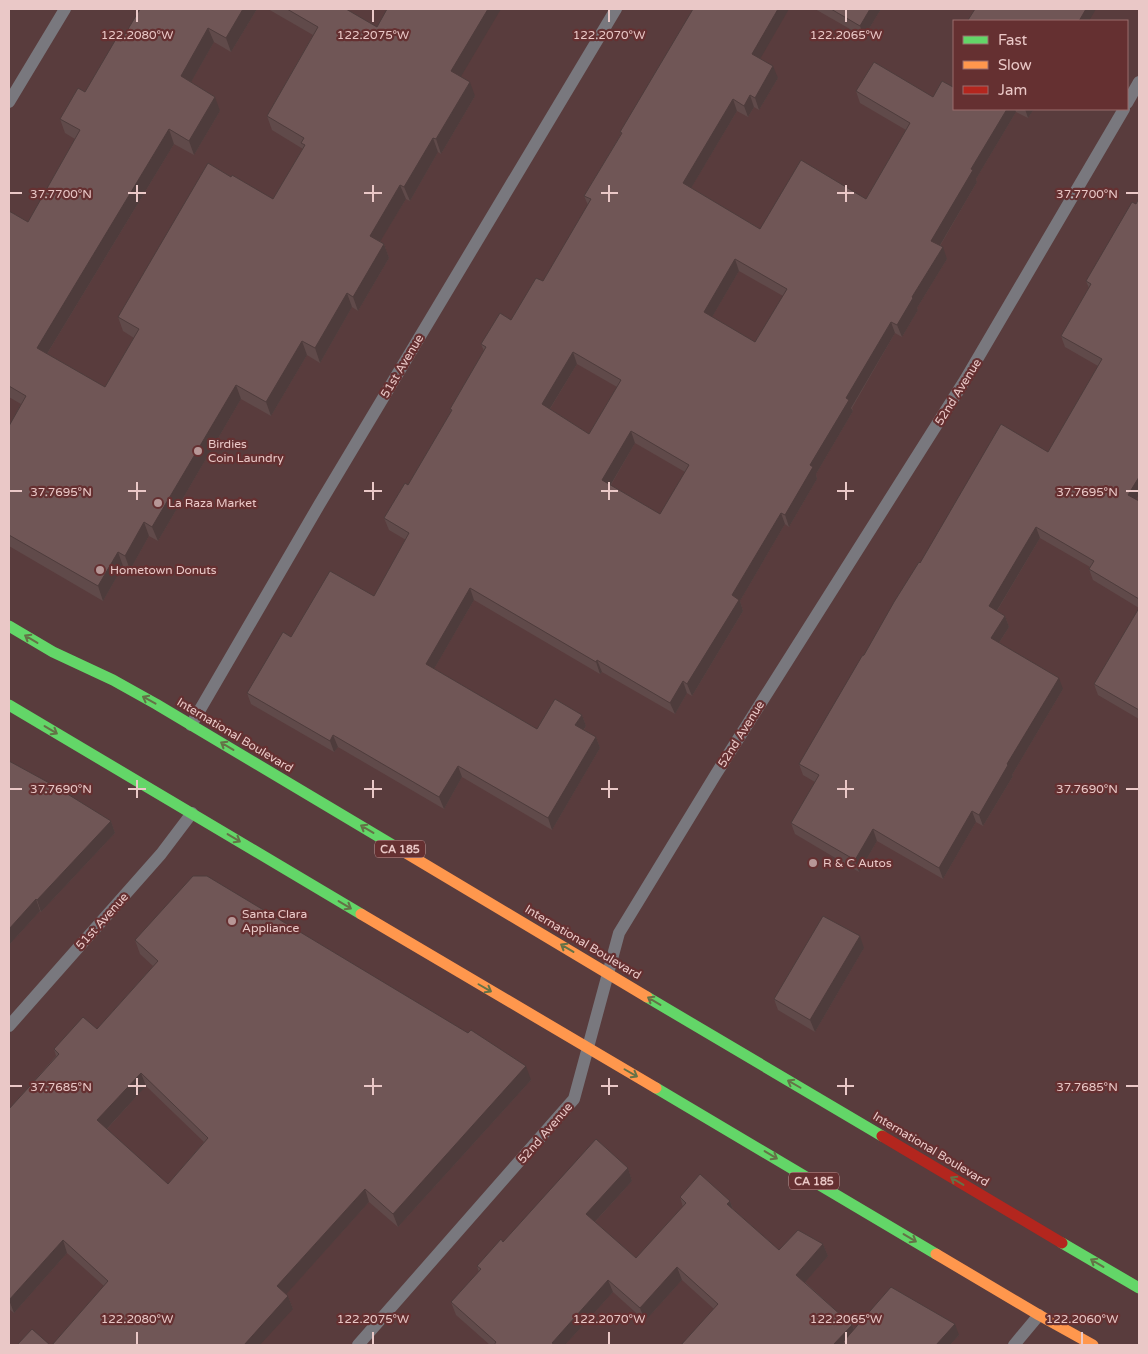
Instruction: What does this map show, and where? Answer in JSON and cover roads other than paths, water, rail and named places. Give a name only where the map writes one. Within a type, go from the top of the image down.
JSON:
[{"type":"main road","name":"International Boulevard","points":[[9,626],[53,652],[113,680],[191,724],[1139,1288]]},
{"type":"main road","name":"CA 185","points":[[9,705],[421,950],[806,1175],[1039,1315],[1093,1345]]},
{"type":"street","points":[[9,102],[66,9]]},
{"type":"street","name":"51st Avenue","points":[[191,724],[319,505],[616,9]]},
{"type":"street","points":[[1128,101],[1139,82]]},
{"type":"street","name":"52nd Avenue","points":[[358,1345],[574,1099],[619,934],[716,774],[965,380],[1123,110]]},
{"type":"street","name":"51st Avenue","points":[[9,1026],[161,854],[192,813]]},
{"type":"street","points":[[1014,1345],[1039,1315]]},
{"type":"place","name":"Birdies Coin Laundry","points":[[198,451]]},
{"type":"place","name":"La Raza Market","points":[[158,503]]},
{"type":"place","name":"Hometown Donuts","points":[[100,570]]},
{"type":"place","name":"R & C Autos","points":[[813,863]]},
{"type":"place","name":"Santa Clara Appliance","points":[[232,921]]}]
